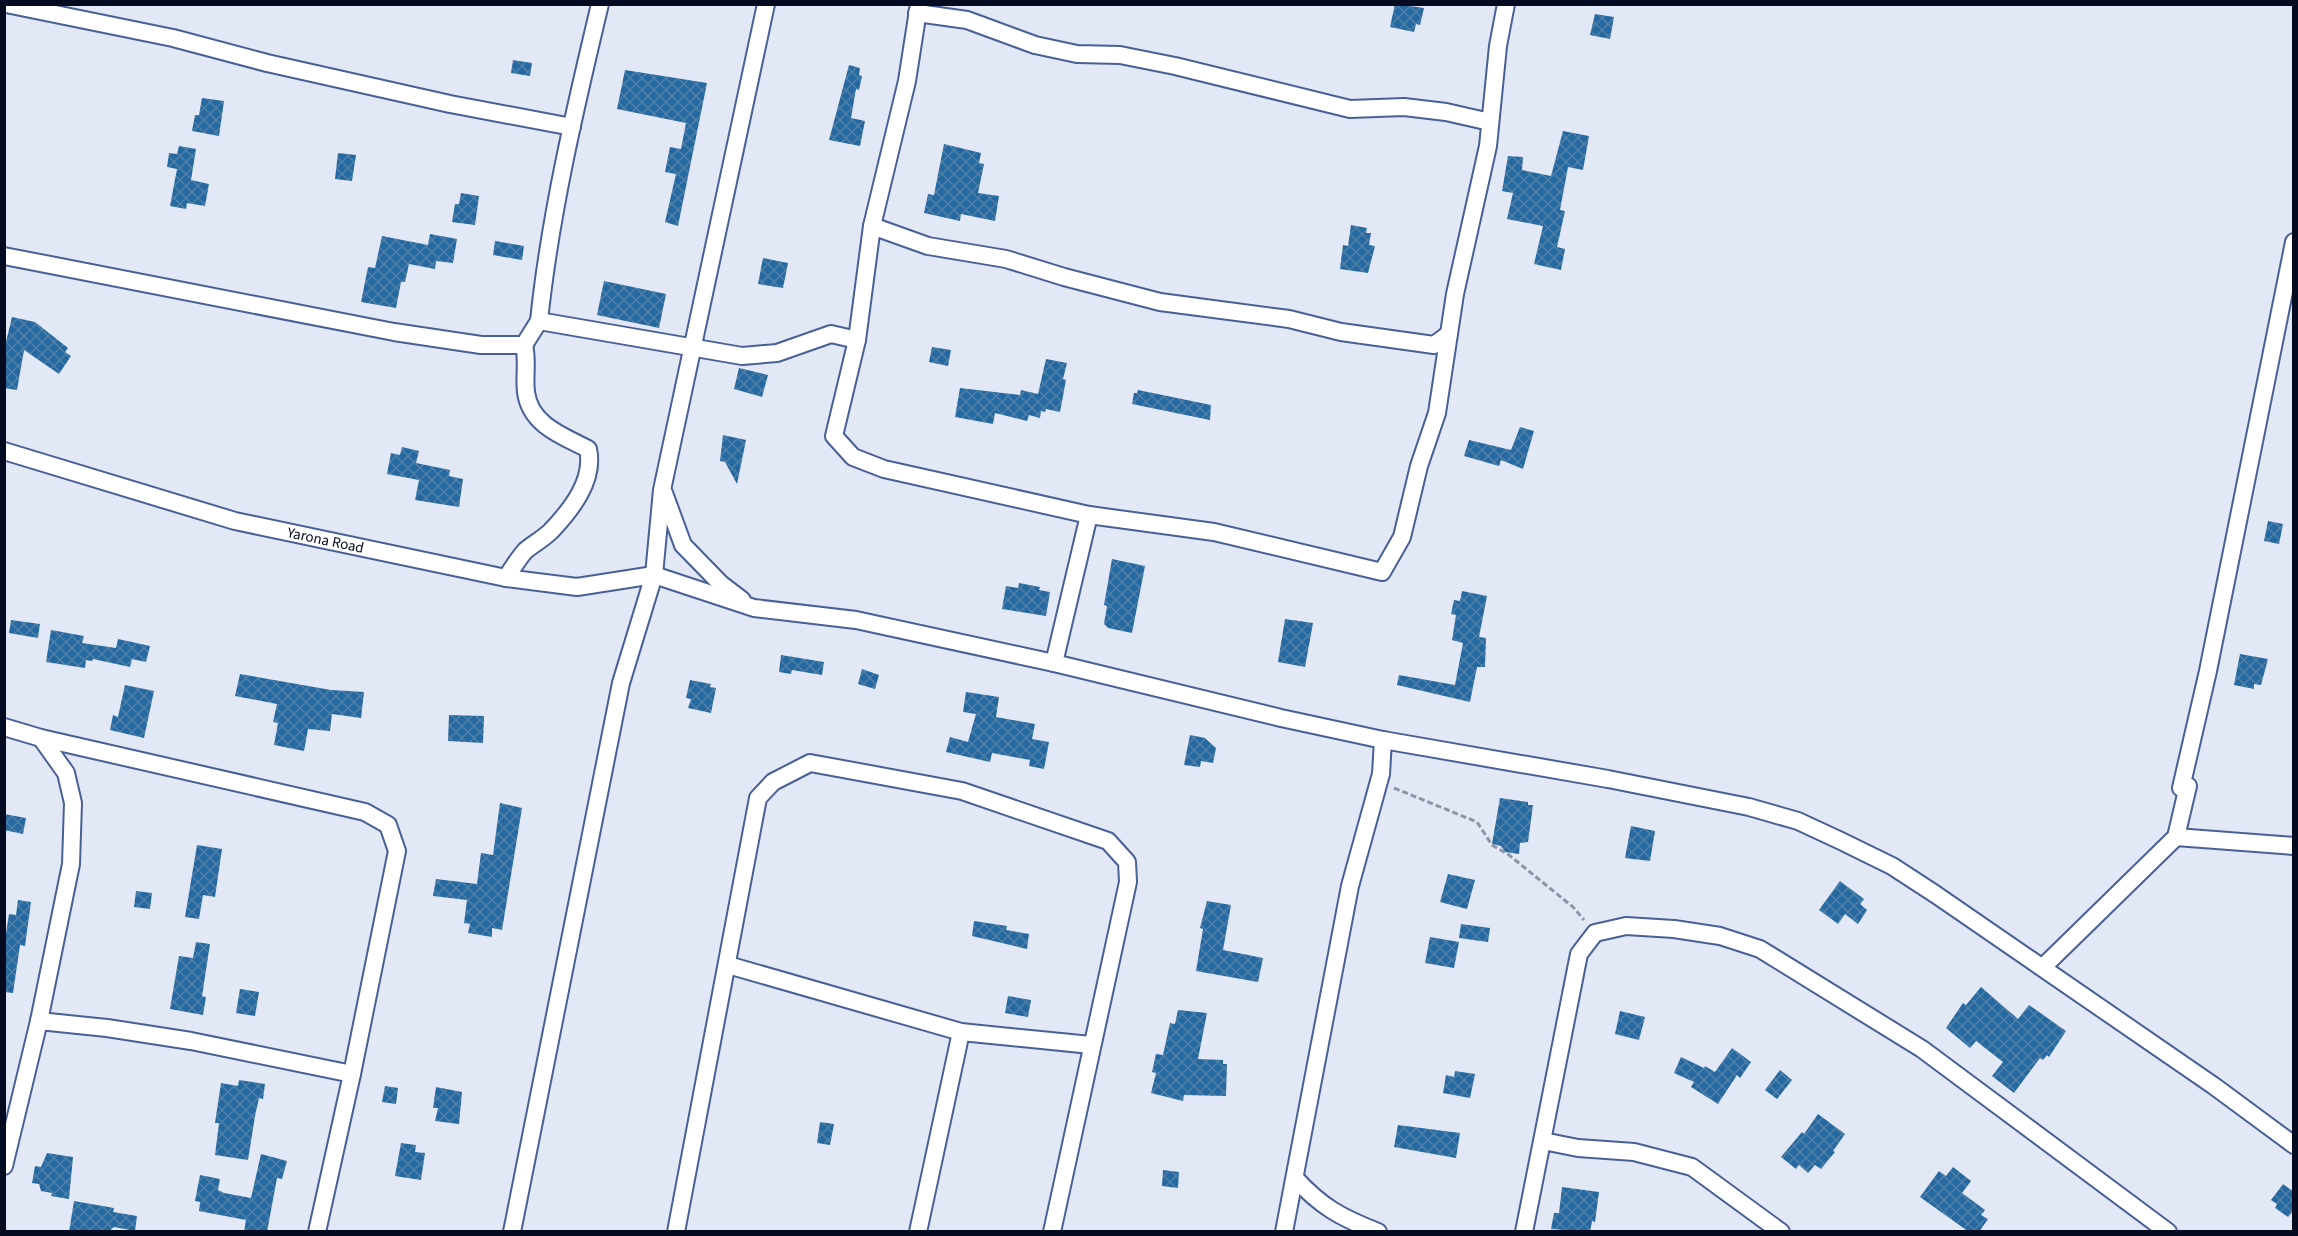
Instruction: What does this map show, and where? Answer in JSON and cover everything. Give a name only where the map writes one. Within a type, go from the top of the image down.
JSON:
[{"type":"street","points":[[6,4],[173,38],[255,60],[450,104],[572,127]]},
{"type":"street","points":[[506,578],[524,552],[549,532],[586,485],[591,462],[588,449],[544,426],[532,411],[526,392],[527,360],[524,345],[539,321],[545,272],[572,127],[600,4]]},
{"type":"street","points":[[512,1232],[621,683],[654,575],[662,490],[766,4]]},
{"type":"street","points":[[1490,122],[1446,112],[1404,107],[1350,109],[1175,66],[1120,55],[1077,54],[1035,45],[967,20],[918,9],[907,81],[872,226],[857,340],[834,436],[846,452],[884,469],[1089,515],[1214,532],[1382,572],[1402,537],[1419,466],[1437,413],[1474,197],[1488,146],[1498,46],[1506,4]]},
{"type":"street","points":[[872,226],[928,246],[1006,259],[1160,302],[1289,319],[1341,332],[1406,343],[1434,345],[1449,334]]},
{"type":"street","points":[[2043,967],[2176,837],[2188,786],[2181,788],[2208,671],[2294,242]]},
{"type":"street","points":[[4,256],[394,332],[481,345],[524,345]]},
{"type":"street","points":[[539,321],[742,356],[777,353],[831,334],[857,340]]},
{"type":"street","name":"Yarona Road","points":[[5,453],[235,521],[506,578],[577,587],[654,575]]},
{"type":"street","points":[[662,490],[683,545],[721,584],[754,608]]},
{"type":"street","points":[[1054,663],[1089,515]]},
{"type":"street","points":[[654,575],[754,608],[856,620],[1054,663],[1281,718],[1383,740],[1608,779],[1749,807],[1798,821],[1892,866],[2043,967],[2294,1144]]},
{"type":"street","points":[[4,727],[41,738],[365,812],[388,825],[397,851],[317,1232]]},
{"type":"street","points":[[4,1166],[39,1021],[71,864],[73,803],[66,773],[41,738]]},
{"type":"street","points":[[1284,1232],[1350,885],[1381,774],[1383,740]]},
{"type":"street","points":[[676,1232],[758,798],[773,782],[810,763],[962,791],[1108,841],[1127,862],[1128,882],[1052,1232]]},
{"type":"street","points":[[2176,837],[2294,846]]},
{"type":"street","points":[[1524,1232],[1579,954],[1595,933],[1626,926],[1674,929],[1720,936],[1760,949],[1922,1049],[2168,1232]]},
{"type":"street","points":[[728,965],[961,1032],[1091,1045]]},
{"type":"street","points":[[39,1021],[107,1028],[191,1041],[352,1074]]},
{"type":"street","points":[[918,1232],[961,1032]]},
{"type":"street","points":[[1543,1141],[1578,1148],[1634,1152],[1692,1167],[1781,1232]]},
{"type":"street","points":[[1294,1178],[1313,1199],[1340,1217],[1378,1232]]},
{"type":"path","points":[[1381,774],[1399,792],[1477,822],[1492,845],[1509,855],[1573,907],[1595,933]]},
{"type":"building","points":[[1395,4],[1424,8],[1420,25],[1416,24],[1414,32],[1390,27]]},
{"type":"building","points":[[1595,14],[1614,17],[1610,39],[1590,35]]},
{"type":"building","points":[[513,60],[532,63],[530,76],[511,73]]},
{"type":"building","points":[[849,65],[860,68],[859,75],[862,76],[859,90],[856,89],[851,118],[865,121],[860,146],[829,140]]},
{"type":"building","points":[[625,70],[707,83],[678,226],[665,222],[676,174],[665,172],[670,147],[681,149],[686,123],[617,109]]},
{"type":"building","points":[[202,98],[224,101],[219,136],[192,131],[195,115],[199,115]]},
{"type":"building","points":[[1563,131],[1589,136],[1583,170],[1568,167],[1560,210],[1565,211],[1557,247],[1565,249],[1561,270],[1534,264],[1543,226],[1507,219],[1513,193],[1502,191],[1508,156],[1523,157],[1522,170],[1551,176]]},
{"type":"building","points":[[944,144],[981,153],[979,163],[984,164],[978,193],[999,196],[995,221],[961,214],[960,221],[924,213],[928,194],[934,195]]},
{"type":"building","points":[[179,146],[196,149],[191,180],[209,184],[205,206],[187,203],[186,209],[170,206],[177,169],[167,167],[169,153],[177,154]]},
{"type":"building","points":[[338,153],[356,155],[352,181],[335,179]]},
{"type":"building","points":[[461,193],[479,196],[475,225],[452,222],[455,204],[459,204]]},
{"type":"building","points":[[1351,225],[1367,228],[1366,233],[1371,233],[1369,245],[1375,246],[1368,273],[1340,269],[1343,245],[1348,246]]},
{"type":"building","points":[[430,234],[457,239],[453,263],[436,261],[435,269],[409,264],[405,282],[401,282],[396,308],[361,302],[368,267],[375,268],[382,236],[428,245]]},
{"type":"building","points":[[495,241],[524,246],[522,260],[493,255]]},
{"type":"building","points":[[763,258],[788,263],[783,288],[758,284]]},
{"type":"building","points":[[604,281],[666,294],[659,328],[597,315]]},
{"type":"building","points":[[12,317],[35,322],[68,348],[65,352],[71,356],[59,374],[24,350],[17,390],[4,388],[4,350]]},
{"type":"building","points":[[932,347],[951,350],[948,366],[929,362]]},
{"type":"building","points":[[1046,359],[1067,363],[1060,412],[1046,409],[1045,412],[1041,411],[1040,418],[1029,415],[1027,421],[995,413],[993,424],[955,417],[960,388],[1020,395],[1021,390],[1038,394]]},
{"type":"building","points":[[739,368],[768,375],[762,397],[734,389]]},
{"type":"building","points":[[1138,390],[1211,405],[1210,420],[1132,404],[1134,393]]},
{"type":"building","points":[[1520,427],[1534,431],[1523,469],[1501,460],[1499,466],[1464,456],[1469,440],[1511,450]]},
{"type":"building","points":[[723,435],[746,440],[737,484],[725,462],[720,461]]},
{"type":"building","points":[[402,447],[419,451],[416,463],[450,470],[449,476],[463,479],[459,507],[415,500],[419,480],[387,474],[391,453],[400,455]]},
{"type":"building","points":[[2268,521],[2283,524],[2279,544],[2264,541]]},
{"type":"building","points":[[1112,559],[1145,566],[1132,633],[1108,628],[1104,624],[1107,606],[1104,605]]},
{"type":"building","points":[[1019,583],[1040,587],[1039,590],[1050,592],[1046,616],[1002,609],[1006,586],[1018,588]]},
{"type":"building","points":[[1462,591],[1487,596],[1479,637],[1486,638],[1485,667],[1477,667],[1470,702],[1397,685],[1399,675],[1455,685],[1463,643],[1452,640],[1456,615],[1451,614],[1454,600],[1460,601]]},
{"type":"building","points":[[1285,619],[1313,623],[1305,667],[1278,662]]},
{"type":"building","points":[[11,620],[40,624],[38,638],[9,633]]},
{"type":"building","points":[[51,630],[84,636],[82,643],[116,648],[118,639],[150,646],[146,662],[132,659],[130,667],[93,659],[92,661],[86,660],[85,668],[46,662]]},
{"type":"building","points":[[2240,654],[2268,659],[2261,685],[2254,684],[2254,689],[2234,685]]},
{"type":"building","points":[[781,655],[824,662],[822,675],[792,670],[791,674],[779,672]]},
{"type":"building","points":[[862,669],[879,675],[875,689],[858,684]]},
{"type":"building","points":[[240,674],[331,690],[364,692],[361,718],[332,714],[330,731],[308,729],[304,751],[274,745],[278,723],[273,722],[277,704],[235,696]]},
{"type":"building","points":[[690,680],[711,684],[710,687],[716,688],[711,713],[688,708],[691,699],[686,698]]},
{"type":"building","points":[[125,685],[154,691],[144,738],[110,730],[113,715],[118,717]]},
{"type":"building","points":[[966,692],[999,697],[996,717],[1035,724],[1032,739],[1049,742],[1044,769],[1029,766],[1030,760],[992,753],[990,762],[946,752],[950,737],[968,742],[976,714],[963,712]]},
{"type":"building","points":[[449,715],[484,716],[483,743],[448,741]]},
{"type":"building","points":[[1190,735],[1205,738],[1216,748],[1213,763],[1201,761],[1200,767],[1184,765]]},
{"type":"building","points":[[1500,798],[1528,802],[1528,805],[1533,805],[1528,842],[1520,843],[1519,854],[1505,852],[1501,846],[1492,844]]},
{"type":"building","points":[[500,803],[522,808],[502,930],[492,928],[492,937],[468,933],[470,924],[464,923],[467,900],[433,896],[436,879],[477,884],[481,853],[493,855]]},
{"type":"building","points":[[4,814],[26,818],[23,834],[4,830]]},
{"type":"building","points":[[1631,826],[1655,831],[1650,861],[1625,858]]},
{"type":"building","points":[[197,845],[222,849],[215,897],[203,895],[199,919],[185,917]]},
{"type":"building","points":[[1448,874],[1475,880],[1467,909],[1440,902]]},
{"type":"building","points":[[1840,881],[1864,899],[1860,904],[1867,910],[1858,924],[1845,914],[1838,924],[1819,910]]},
{"type":"building","points":[[136,891],[152,893],[150,909],[134,907]]},
{"type":"building","points":[[18,900],[31,902],[25,946],[20,945],[13,993],[4,992],[4,946],[9,914],[16,915]]},
{"type":"building","points":[[1207,901],[1231,905],[1223,950],[1263,958],[1258,982],[1196,971],[1203,929],[1200,928]]},
{"type":"building","points":[[974,921],[1007,926],[1006,930],[1029,934],[1027,949],[972,936]]},
{"type":"building","points":[[1461,924],[1490,928],[1488,942],[1459,938]]},
{"type":"building","points":[[1430,937],[1459,942],[1454,968],[1425,963]]},
{"type":"building","points":[[196,942],[210,944],[202,996],[206,997],[203,1015],[170,1009],[179,956],[193,958]]},
{"type":"building","points":[[1981,987],[2018,1019],[2029,1005],[2066,1031],[2049,1057],[2047,1055],[2043,1060],[2040,1058],[2014,1093],[1992,1076],[2003,1062],[1976,1041],[1970,1048],[1946,1028],[1963,1003],[1966,1005]]},
{"type":"building","points":[[240,989],[259,992],[255,1016],[236,1013]]},
{"type":"building","points":[[1008,996],[1031,1000],[1028,1017],[1005,1013]]},
{"type":"building","points":[[1178,1010],[1207,1013],[1198,1059],[1223,1060],[1223,1064],[1227,1064],[1226,1096],[1184,1095],[1183,1101],[1151,1093],[1156,1073],[1152,1072],[1156,1054],[1163,1055],[1170,1023],[1175,1024]]},
{"type":"building","points":[[1620,1011],[1645,1017],[1639,1040],[1615,1034]]},
{"type":"building","points":[[1732,1048],[1751,1062],[1740,1078],[1737,1075],[1718,1104],[1691,1087],[1694,1082],[1674,1073],[1681,1057],[1715,1072]]},
{"type":"building","points":[[1780,1070],[1792,1080],[1777,1099],[1765,1090]]},
{"type":"building","points":[[1455,1071],[1475,1074],[1470,1098],[1443,1093],[1446,1075],[1454,1077]]},
{"type":"building","points":[[239,1080],[265,1084],[263,1099],[259,1098],[248,1160],[215,1155],[219,1123],[215,1123],[221,1083],[238,1086]]},
{"type":"building","points":[[385,1086],[398,1088],[396,1104],[382,1102]]},
{"type":"building","points":[[436,1087],[462,1092],[459,1124],[435,1121],[438,1108],[433,1108]]},
{"type":"building","points":[[1818,1114],[1845,1134],[1833,1151],[1835,1152],[1821,1169],[1815,1165],[1808,1173],[1799,1165],[1796,1169],[1781,1157],[1802,1132],[1804,1134]]},
{"type":"building","points":[[820,1122],[834,1124],[830,1145],[817,1143]]},
{"type":"building","points":[[1398,1125],[1460,1133],[1456,1158],[1394,1147]]},
{"type":"building","points":[[401,1143],[416,1145],[415,1152],[425,1153],[421,1180],[395,1176]]},
{"type":"building","points":[[47,1153],[73,1157],[69,1199],[51,1196],[52,1193],[41,1191],[39,1184],[32,1183],[35,1166],[41,1167]]},
{"type":"building","points":[[261,1154],[287,1161],[282,1179],[277,1178],[267,1232],[244,1232],[246,1220],[199,1211],[200,1202],[195,1201],[200,1175],[220,1179],[218,1190],[224,1193],[251,1198]]},
{"type":"building","points":[[1953,1167],[1971,1181],[1962,1193],[1985,1210],[1981,1215],[1988,1219],[1979,1232],[1969,1232],[1920,1197],[1939,1171],[1946,1176]]},
{"type":"building","points":[[1163,1170],[1179,1172],[1178,1188],[1162,1186]]},
{"type":"building","points":[[2283,1184],[2294,1192],[2294,1210],[2288,1217],[2275,1208],[2277,1204],[2271,1200]]},
{"type":"building","points":[[1562,1187],[1599,1192],[1595,1222],[1592,1221],[1590,1232],[1551,1229],[1554,1213],[1559,1213]]},
{"type":"building","points":[[74,1201],[114,1208],[113,1212],[137,1216],[135,1231],[114,1227],[108,1232],[69,1232]]}]
